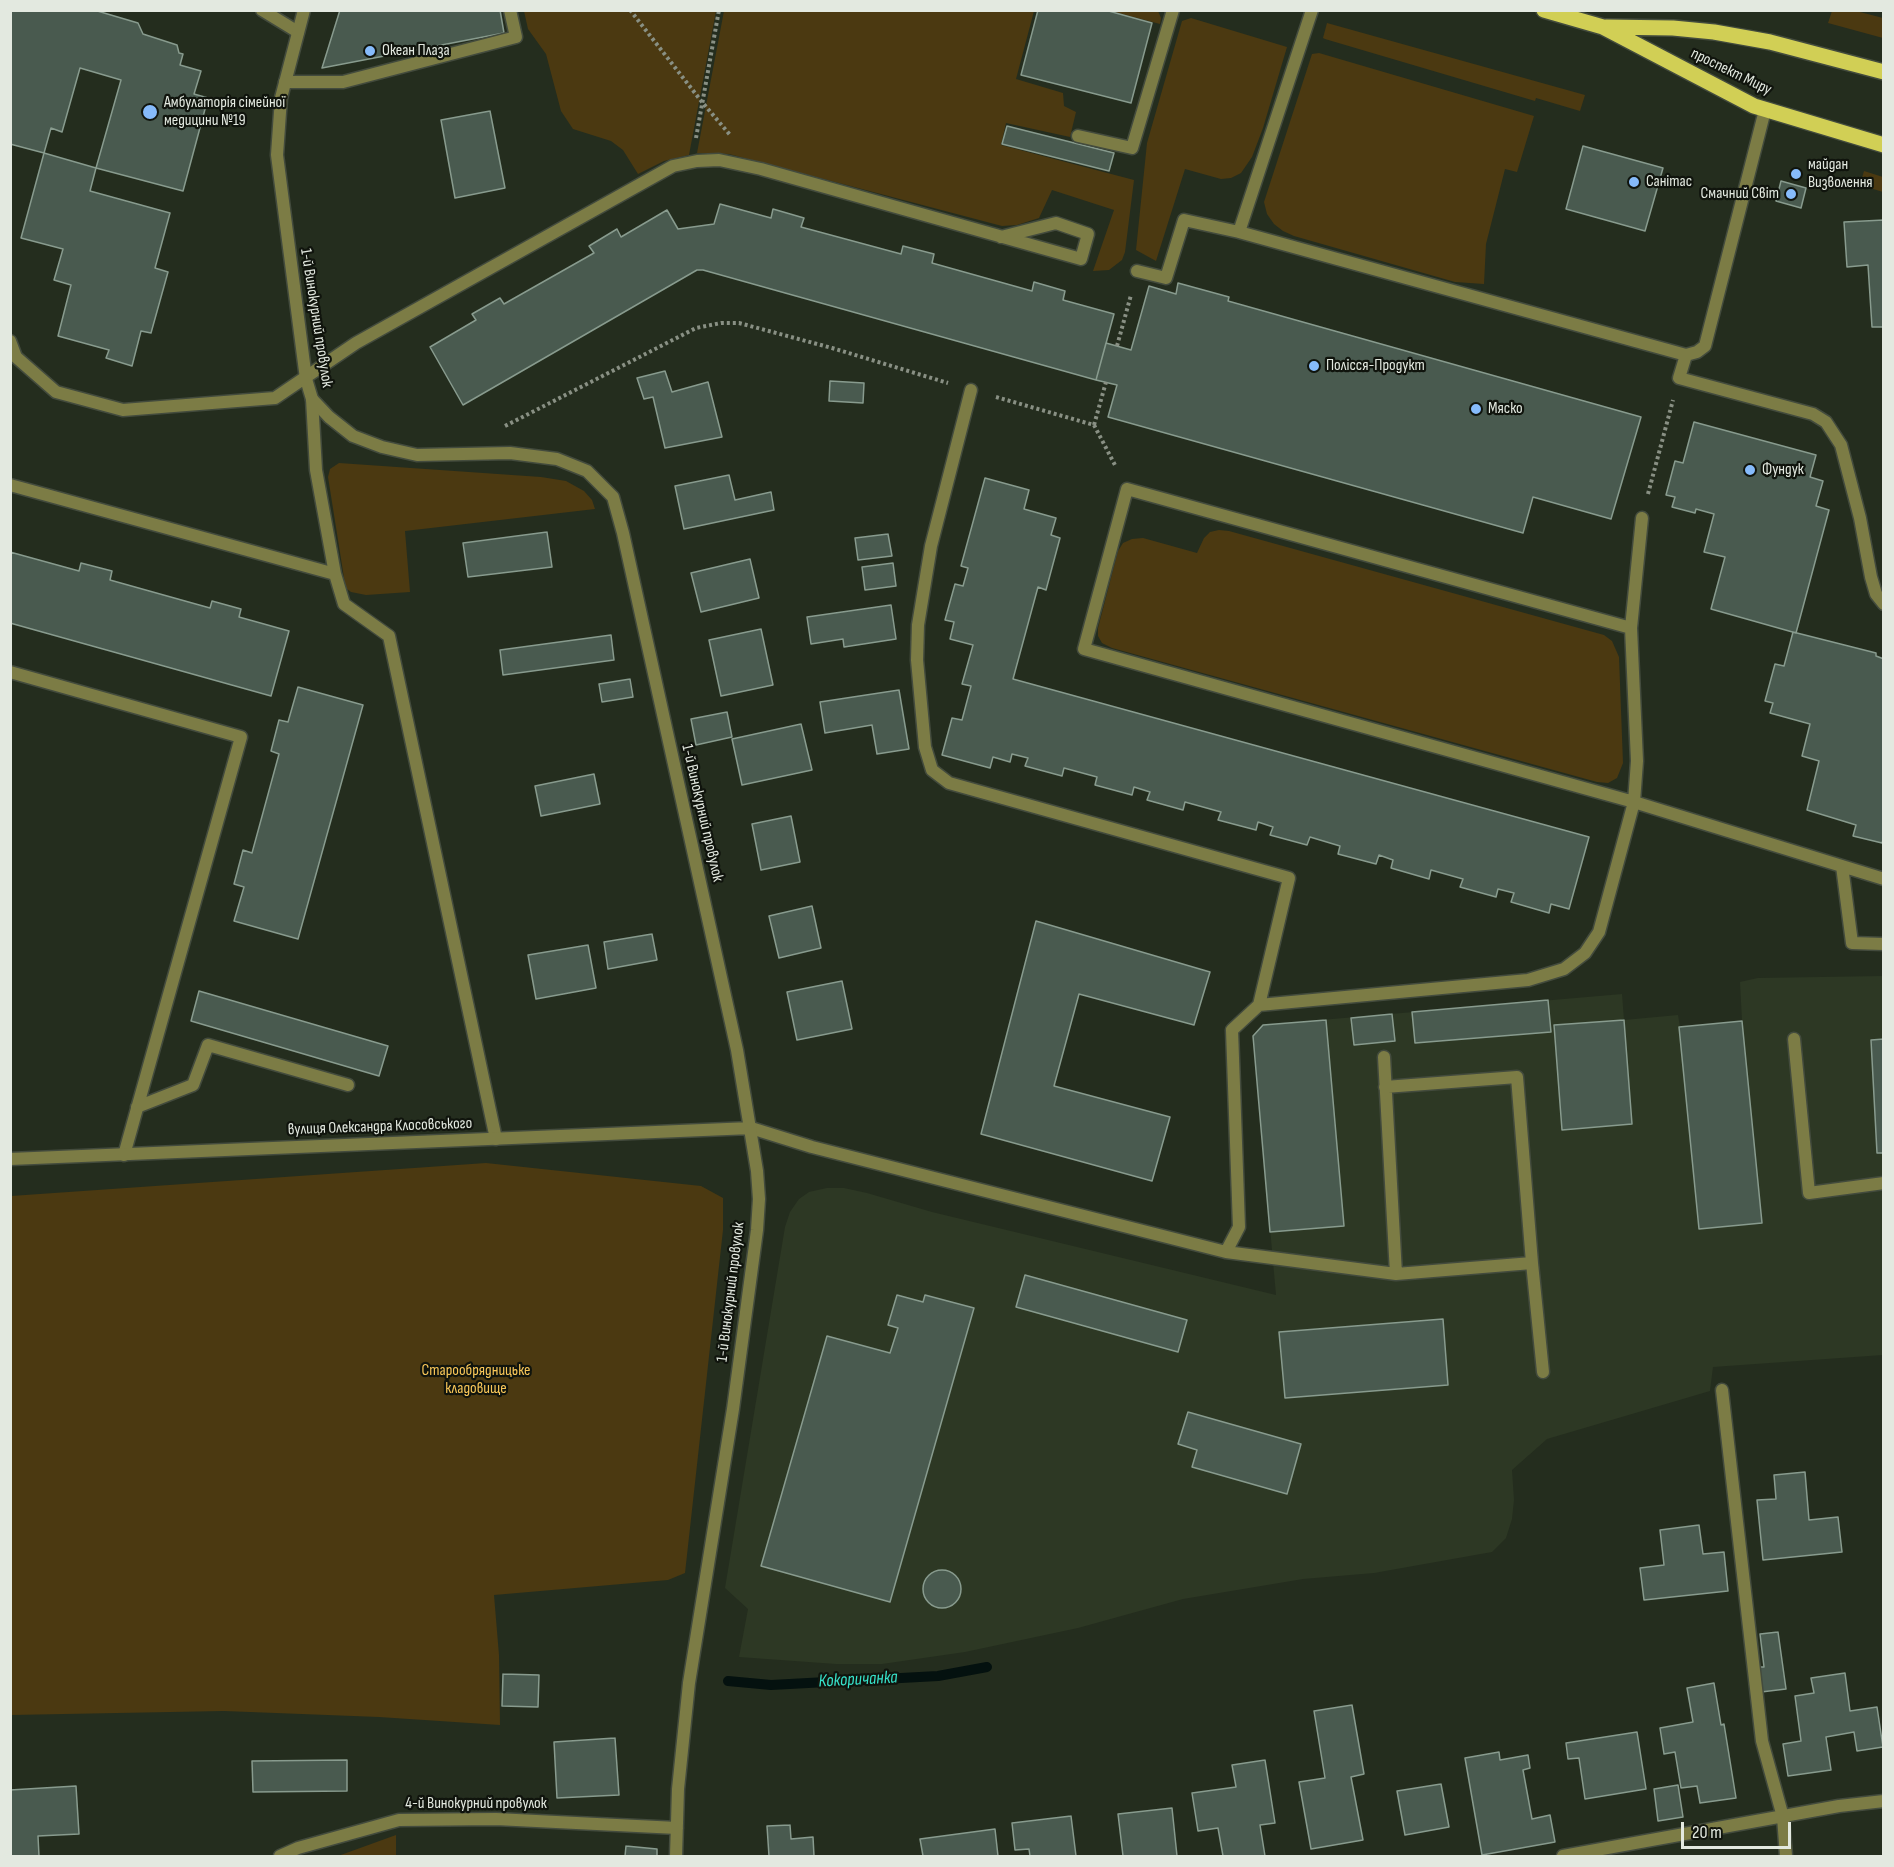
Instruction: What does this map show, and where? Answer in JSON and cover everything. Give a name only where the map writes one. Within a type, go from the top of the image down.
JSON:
[{"type":"main road","name":"проспект Миру","points":[[1544,10],[1603,27],[1765,110],[1884,145]]},
{"type":"main road","name":"проспект Миру","points":[[1603,27],[1673,28],[1714,32],[1770,42],[1884,72]]},
{"type":"street","points":[[262,10],[298,32]]},
{"type":"street","name":"1-й Винокурний провулок","points":[[304,10],[285,82],[278,123],[277,155],[306,379],[312,399],[329,417],[353,436],[382,447],[417,454],[510,453],[557,459],[587,471],[613,497],[738,1050],[751,1128],[759,1199],[757,1230],[733,1409],[689,1683],[680,1763],[676,1857]]},
{"type":"street","points":[[285,82],[343,82],[516,37],[510,10]]},
{"type":"street","points":[[1078,136],[1132,148],[1173,10]]},
{"type":"street","points":[[1239,232],[1312,10]]},
{"type":"street","points":[[1137,271],[1166,278],[1184,220],[1239,232],[1686,355],[1697,352],[1705,346],[1765,110]]},
{"type":"street","points":[[10,341],[16,357],[56,392],[123,411],[275,398],[356,343],[673,166],[691,162],[719,160],[761,169],[1001,237],[1081,259],[1089,234],[1056,223],[1001,237]]},
{"type":"street","points":[[1686,355],[1679,378],[1813,414],[1826,422],[1841,445],[1860,518],[1871,577],[1876,594],[1884,604]]},
{"type":"street","points":[[971,390],[931,546],[918,625],[917,660],[925,747],[932,770],[949,783],[1289,878],[1259,1005],[1232,1030],[1239,1227],[1226,1252]]},
{"type":"street","points":[[312,399],[316,470],[335,574],[344,604],[389,636],[496,1139]]},
{"type":"street","points":[[10,484],[335,574]]},
{"type":"street","points":[[1631,628],[1127,489],[1084,649],[1634,802],[1884,879]]},
{"type":"street","points":[[1259,1005],[1528,980],[1564,969],[1585,953],[1599,932],[1634,802],[1638,760],[1631,628],[1642,518]]},
{"type":"street","points":[[10,672],[241,737],[124,1155]]},
{"type":"street","points":[[1842,866],[1852,944],[1884,944]]},
{"type":"street","points":[[1794,1039],[1809,1193],[1884,1183]]},
{"type":"street","points":[[137,1107],[193,1085],[208,1045],[348,1085]]},
{"type":"street","points":[[1384,1057],[1396,1274]]},
{"type":"street","points":[[1385,1087],[1518,1077],[1543,1372]]},
{"type":"street","name":"вулиця Олександра Клосовського","points":[[10,1159],[751,1128],[812,1147],[1226,1252],[1396,1274],[1532,1263]]},
{"type":"street","points":[[1722,1390],[1762,1741],[1783,1817],[1786,1857]]},
{"type":"street","points":[[1563,1857],[1839,1806],[1884,1801]]},
{"type":"street","name":"4-й Винокурний провулок","points":[[280,1857],[298,1848],[399,1820],[496,1819],[677,1828]]},
{"type":"path","points":[[630,10],[702,102],[761,169]]},
{"type":"path","points":[[691,162],[720,10]]},
{"type":"path","points":[[1117,346],[1137,271]]},
{"type":"path","points":[[504,427],[696,328],[721,323],[739,323],[832,348],[1094,424]]},
{"type":"path","points":[[1642,518],[1679,378]]},
{"type":"path","points":[[1106,382],[1094,424],[1127,489]]},
{"type":"shaded area","points":[[1883,976],[1883,1355],[1713,1367],[1710,1391],[1547,1439],[1512,1470],[1514,1500],[1512,1519],[1506,1538],[1492,1552],[1374,1573],[1303,1579],[1183,1599],[1078,1628],[965,1652],[882,1664],[836,1664],[739,1657],[748,1609],[725,1588],[785,1227],[790,1212],[799,1199],[809,1192],[827,1188],[844,1188],[867,1193],[932,1212],[1276,1295],[1253,1036],[1263,1025],[1622,994],[1624,1020],[1678,1015],[1680,1027],[1742,1021],[1740,982],[1758,978]]},
{"type":"green space","points":[[524,11],[716,11],[689,155],[664,161],[638,174],[623,150],[611,141],[573,129],[561,111],[546,54],[528,29]]},
{"type":"green space","points":[[724,11],[1034,11],[1016,79],[1063,93],[1064,106],[1076,112],[1070,137],[1006,123],[1001,145],[1134,180],[1122,260],[1109,270],[1093,271],[1114,210],[1052,190],[1039,218],[1017,225],[1002,226],[729,154],[697,153]]},
{"type":"green space","points":[[1111,11],[1158,11],[1161,18],[1160,24]]},
{"type":"green space","points":[[1832,11],[1856,11],[1883,18],[1883,38],[1828,23]]},
{"type":"green space","points":[[1191,18],[1287,47],[1252,157],[1241,173],[1231,178],[1221,179],[1185,169],[1156,261],[1136,250],[1147,143],[1182,21]]},
{"type":"green space","points":[[1327,23],[1585,95],[1580,111],[1536,98],[1535,101],[1325,39],[1323,38]]},
{"type":"green space","points":[[1319,53],[1534,116],[1517,172],[1505,169],[1486,244],[1484,284],[1455,282],[1294,236],[1274,224],[1267,214],[1264,202],[1312,54]]},
{"type":"green space","points":[[1864,171],[1883,177],[1883,192],[1860,185]]},
{"type":"green space","points":[[339,463],[541,477],[566,481],[584,491],[592,500],[595,509],[405,531],[410,592],[366,595],[351,592],[345,584],[328,477],[330,469]]},
{"type":"green space","points":[[1219,530],[1604,635],[1612,641],[1619,657],[1623,763],[1617,778],[1608,783],[1597,782],[1112,648],[1102,643],[1098,636],[1098,628],[1118,551],[1123,543],[1143,538],[1197,553],[1204,538],[1210,532]]},
{"type":"green space","name":"Старообрядницьке кладовище","points":[[486,1163],[701,1186],[723,1198],[723,1230],[685,1573],[668,1580],[494,1595],[499,1655],[500,1725],[379,1717],[224,1711],[11,1715],[11,1196]]},
{"type":"green space","points":[[396,1835],[396,1856],[338,1856]]},
{"type":"building","points":[[10,10],[94,10],[138,23],[143,34],[177,45],[179,53],[183,54],[180,65],[201,71],[194,94],[208,98],[183,191],[96,168],[121,80],[80,68],[62,132],[51,128],[44,153],[10,144]]},
{"type":"building","name":"Океан Плаза","points":[[340,10],[500,10],[504,33],[322,68]]},
{"type":"building","points":[[1038,10],[1105,10],[1152,23],[1131,103],[1021,75]]},
{"type":"building","points":[[490,111],[505,188],[455,198],[441,120]]},
{"type":"building","points":[[1007,126],[1114,153],[1109,171],[1002,144]]},
{"type":"building","points":[[1583,146],[1663,168],[1645,231],[1566,209]]},
{"type":"building","points":[[44,153],[96,168],[90,191],[170,213],[155,268],[168,272],[151,333],[141,331],[132,366],[106,358],[109,350],[58,336],[71,285],[54,280],[63,249],[21,238]]},
{"type":"building","name":"Смачний Світ","points":[[1781,181],[1806,188],[1801,208],[1776,201]]},
{"type":"building","points":[[720,204],[771,218],[773,209],[804,218],[801,227],[901,254],[903,246],[934,254],[932,263],[1032,291],[1034,282],[1065,291],[1063,300],[1114,314],[1096,380],[697,270],[463,405],[430,347],[476,320],[472,314],[500,298],[504,304],[594,253],[589,246],[617,229],[621,237],[667,210],[678,229],[714,224]]},
{"type":"building","points":[[1884,220],[1884,327],[1872,327],[1868,265],[1847,267],[1844,222]]},
{"type":"building","points":[[1178,283],[1229,297],[1228,301],[1641,417],[1611,519],[1533,497],[1523,533],[1108,417],[1117,385],[1096,380],[1106,343],[1131,350],[1149,286],[1176,294]]},
{"type":"building","points":[[665,371],[672,392],[708,382],[722,437],[665,448],[653,397],[644,399],[637,378]]},
{"type":"building","points":[[830,381],[864,383],[863,403],[829,401]]},
{"type":"building","points":[[1694,422],[1816,455],[1810,477],[1823,481],[1816,506],[1829,510],[1796,633],[1711,609],[1725,557],[1704,552],[1714,514],[1696,509],[1695,513],[1672,507],[1675,497],[1666,495],[1675,461],[1683,463]]},
{"type":"building","points":[[729,475],[735,500],[771,492],[774,510],[684,529],[675,486]]},
{"type":"building","points":[[985,478],[1029,490],[1024,509],[1056,518],[1051,535],[1060,538],[1046,590],[1038,587],[1013,679],[1589,837],[1569,909],[1551,904],[1549,913],[1511,902],[1514,893],[1498,889],[1496,897],[1460,887],[1463,879],[1431,870],[1429,879],[1391,868],[1393,860],[1379,855],[1376,864],[1338,854],[1340,846],[1310,837],[1307,845],[1270,835],[1273,827],[1258,822],[1256,830],[1218,820],[1221,812],[1185,802],[1183,810],[1147,800],[1150,792],[1134,787],[1132,795],[1095,785],[1097,777],[1064,768],[1062,776],[1025,766],[1028,758],[1012,754],[1010,762],[993,757],[990,768],[942,755],[952,718],[962,720],[971,686],[962,684],[973,645],[950,639],[954,622],[945,620],[955,584],[963,586],[968,568],[961,566]]},
{"type":"building","points":[[547,532],[552,567],[468,577],[463,543]]},
{"type":"building","points":[[888,534],[892,556],[858,560],[855,538]]},
{"type":"building","points":[[10,552],[79,571],[81,563],[112,571],[110,580],[210,608],[212,601],[241,609],[239,617],[289,631],[271,696],[10,623]]},
{"type":"building","points":[[750,559],[759,598],[701,612],[691,573]]},
{"type":"building","points":[[893,563],[896,586],[865,590],[862,567]]},
{"type":"building","points":[[891,605],[896,639],[844,647],[843,639],[811,644],[807,617]]},
{"type":"building","points":[[761,629],[773,685],[721,696],[709,640]]},
{"type":"building","points":[[1793,632],[1876,653],[1876,656],[1884,659],[1884,837],[1882,843],[1853,836],[1856,825],[1807,810],[1819,761],[1802,756],[1810,724],[1770,713],[1773,703],[1765,701],[1775,664],[1784,666]]},
{"type":"building","points":[[611,635],[614,660],[503,675],[500,650]]},
{"type":"building","points":[[630,679],[633,697],[602,702],[599,684]]},
{"type":"building","points":[[298,687],[363,705],[298,939],[234,921],[244,887],[234,884],[243,850],[252,853],[279,754],[271,751],[279,720],[288,722]]},
{"type":"building","points":[[899,690],[909,749],[877,754],[872,725],[825,733],[820,702]]},
{"type":"building","points":[[727,712],[732,737],[696,745],[691,719]]},
{"type":"building","points":[[801,724],[812,770],[742,785],[732,739]]},
{"type":"building","points":[[594,774],[600,804],[541,816],[535,786]]},
{"type":"building","points":[[791,816],[800,862],[761,870],[752,824]]},
{"type":"building","points":[[812,906],[821,948],[779,958],[769,916]]},
{"type":"building","points":[[1036,921],[1210,972],[1194,1025],[1079,994],[1054,1086],[1170,1117],[1152,1181],[981,1134]]},
{"type":"building","points":[[652,934],[657,960],[608,969],[604,942]]},
{"type":"building","points":[[588,945],[596,988],[536,999],[528,955]]},
{"type":"building","points":[[842,981],[852,1029],[797,1040],[787,992]]},
{"type":"building","points":[[199,991],[388,1046],[379,1076],[191,1021]]},
{"type":"building","points":[[1548,1000],[1551,1032],[1415,1043],[1412,1012]]},
{"type":"building","points":[[1392,1014],[1395,1041],[1354,1045],[1351,1018]]},
{"type":"building","points":[[1326,1020],[1344,1226],[1270,1232],[1253,1036],[1263,1025]]},
{"type":"building","points":[[1624,1020],[1632,1124],[1562,1130],[1554,1025]]},
{"type":"building","points":[[1742,1021],[1762,1223],[1699,1229],[1679,1027]]},
{"type":"building","points":[[1884,1039],[1884,1153],[1877,1153],[1871,1040]]},
{"type":"building","points":[[1025,1275],[1187,1320],[1178,1352],[1016,1307]]},
{"type":"building","points":[[897,1295],[923,1302],[925,1295],[974,1308],[890,1602],[761,1566],[827,1336],[890,1353],[898,1328],[888,1325]]},
{"type":"building","points":[[1443,1319],[1448,1385],[1285,1398],[1279,1332]]},
{"type":"building","points":[[1188,1412],[1301,1444],[1287,1494],[1192,1467],[1197,1450],[1178,1444]]},
{"type":"building","points":[[1805,1472],[1809,1520],[1838,1517],[1842,1552],[1763,1560],[1757,1500],[1776,1499],[1774,1475]]},
{"type":"building","points":[[1699,1525],[1703,1554],[1724,1552],[1728,1591],[1644,1600],[1640,1568],[1664,1565],[1660,1530]]},
{"type":"building","points":[[942,1570],[956,1575],[961,1589],[956,1603],[942,1608],[928,1603],[923,1589],[928,1575]]},
{"type":"building","points":[[1778,1632],[1786,1689],[1761,1692],[1757,1667],[1764,1667],[1760,1634]]},
{"type":"building","points":[[1845,1673],[1850,1711],[1877,1707],[1883,1747],[1857,1751],[1854,1732],[1826,1737],[1831,1770],[1788,1776],[1783,1744],[1801,1741],[1795,1696],[1814,1693],[1811,1678]]},
{"type":"building","points":[[503,1674],[539,1675],[538,1707],[502,1706]]},
{"type":"building","points":[[1714,1683],[1721,1725],[1724,1724],[1736,1798],[1700,1803],[1697,1786],[1681,1788],[1675,1752],[1664,1754],[1660,1728],[1693,1722],[1687,1688]]},
{"type":"building","points":[[1352,1705],[1364,1774],[1351,1777],[1363,1840],[1311,1849],[1299,1782],[1325,1778],[1314,1711]]},
{"type":"building","points":[[1637,1732],[1646,1789],[1585,1799],[1579,1758],[1568,1759],[1566,1743]]},
{"type":"building","points":[[615,1738],[619,1795],[557,1798],[554,1742]]},
{"type":"building","points":[[1499,1752],[1500,1760],[1528,1755],[1530,1768],[1523,1770],[1532,1819],[1550,1815],[1555,1842],[1482,1855],[1465,1758]]},
{"type":"building","points":[[347,1760],[347,1791],[253,1792],[252,1761]]},
{"type":"building","points":[[1265,1760],[1275,1823],[1260,1825],[1265,1856],[1223,1856],[1218,1828],[1198,1831],[1192,1793],[1236,1787],[1232,1765]]},
{"type":"building","points":[[1441,1784],[1449,1827],[1405,1835],[1397,1791]]},
{"type":"building","points":[[1678,1785],[1683,1817],[1658,1821],[1654,1789]]},
{"type":"building","points":[[76,1786],[79,1834],[38,1836],[39,1856],[10,1856],[10,1790]]},
{"type":"building","points":[[1172,1808],[1177,1856],[1123,1856],[1118,1814]]},
{"type":"building","points":[[1071,1816],[1076,1856],[1030,1856],[1029,1849],[1015,1850],[1012,1823]]},
{"type":"building","points":[[790,1825],[791,1839],[813,1837],[814,1856],[769,1856],[767,1826]]},
{"type":"building","points":[[995,1829],[998,1856],[923,1856],[920,1839]]},
{"type":"building","points":[[626,1846],[657,1849],[657,1856],[625,1856]]},
{"type":"waterway","name":"Кокоричанка","points":[[728,1681],[771,1685],[938,1676],[987,1667]]},
{"type":"place","name":"Океан Плаза","points":[[370,51]]},
{"type":"place","name":"Амбулаторія сімейної медицини №19","points":[[150,112]]},
{"type":"place","name":"майдан Визволення","points":[[1796,174]]},
{"type":"place","name":"Санітас","points":[[1634,182]]},
{"type":"place","name":"Смачний Світ","points":[[1791,194]]},
{"type":"place","name":"Полісся-Продукт","points":[[1314,366]]},
{"type":"place","name":"Мяско","points":[[1476,409]]},
{"type":"place","name":"Фундук","points":[[1750,470]]}]
